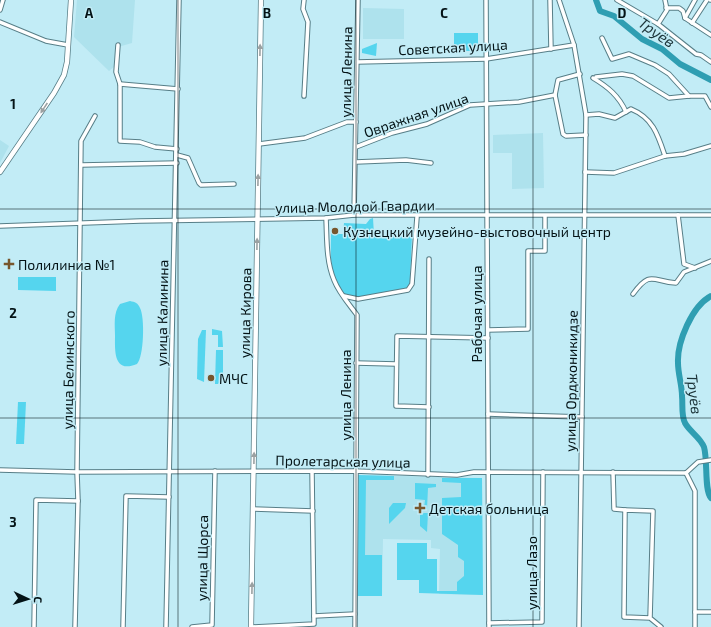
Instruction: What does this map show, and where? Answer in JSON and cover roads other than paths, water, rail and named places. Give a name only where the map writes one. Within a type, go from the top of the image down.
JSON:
[{"type":"street","points":[[0,10],[3,0]]},
{"type":"street","points":[[0,172],[54,93],[64,75],[71,0]]},
{"type":"street","name":"улица Калинина","points":[[166,627],[177,163],[179,0]]},
{"type":"street","name":"улица Кирова","points":[[252,627],[261,0]]},
{"type":"street","points":[[304,0],[304,9],[308,22],[304,96]]},
{"type":"street","name":"улица Ленина","points":[[354,215],[358,0]]},
{"type":"street","name":"Рабочая улица","points":[[486,0],[489,625]]},
{"type":"street","points":[[550,0],[551,49]]},
{"type":"street","name":"улица Орджоникидзе","points":[[559,0],[574,45],[586,115],[579,627]]},
{"type":"street","points":[[617,0],[658,24],[696,54],[701,55],[711,62]]},
{"type":"street","points":[[658,24],[665,14],[665,0]]},
{"type":"street","points":[[685,18],[695,0]]},
{"type":"street","points":[[692,23],[707,0]]},
{"type":"street","points":[[666,8],[679,8],[683,11],[685,18],[711,35]]},
{"type":"street","points":[[0,22],[46,41],[68,45]]},
{"type":"street","points":[[602,38],[612,59],[629,54],[655,64],[669,74],[690,96]]},
{"type":"street","points":[[118,45],[116,72],[120,84],[120,141],[140,142],[155,147],[177,149]]},
{"type":"street","name":"Советская улица","points":[[357,62],[486,59],[574,45]]},
{"type":"street","points":[[580,74],[558,80],[555,95],[563,134],[566,136],[586,135]]},
{"type":"street","points":[[626,112],[621,100],[606,86],[594,78],[614,74],[633,76],[669,98],[705,96],[711,106]]},
{"type":"street","points":[[120,84],[178,89]]},
{"type":"street","name":"Овражная улица","points":[[356,147],[392,133],[427,124],[464,107],[519,102],[555,95]]},
{"type":"street","points":[[586,115],[599,114],[615,118],[630,109],[638,112],[657,131],[664,156]]},
{"type":"street","name":"улица Белинского","points":[[75,627],[82,141],[95,116]]},
{"type":"street","name":"Овражная улица","points":[[259,144],[305,138],[347,122],[356,122]]},
{"type":"street","points":[[585,172],[614,173],[664,156],[684,154],[711,146]]},
{"type":"street","points":[[177,155],[188,158],[199,183],[202,185],[234,184]]},
{"type":"street","points":[[356,162],[406,160],[431,163]]},
{"type":"street","points":[[82,165],[177,163]]},
{"type":"street","name":"улица Молодой Гвардии","points":[[0,226],[326,218],[354,215],[417,217],[711,215]]},
{"type":"street","points":[[488,330],[528,328],[528,251],[545,251],[545,216]]},
{"type":"street","points":[[678,216],[684,264],[695,268]]},
{"type":"street","points":[[344,296],[358,299],[408,290],[412,284],[417,217]]},
{"type":"street","name":"улица Ленина","points":[[326,218],[328,261],[331,272],[338,288],[356,315],[355,627]]},
{"type":"street","points":[[428,475],[430,337],[429,259]]},
{"type":"street","points":[[633,294],[640,284],[647,279],[656,278],[665,282],[676,283],[684,272],[711,261]]},
{"type":"street","points":[[429,407],[396,406],[397,336],[488,338]]},
{"type":"street","points":[[356,364],[396,364]]},
{"type":"street","points":[[488,414],[582,417]]},
{"type":"street","points":[[695,627],[695,491],[686,472],[698,462],[711,460]]},
{"type":"street","name":"Пролетарская улица","points":[[0,470],[77,472],[170,470],[356,471],[428,475],[489,472],[686,472]]},
{"type":"street","name":"улица Щорса","points":[[192,627],[212,625],[215,470]]},
{"type":"street","points":[[252,627],[314,624],[312,471]]},
{"type":"street","name":"улица Лазо","points":[[489,625],[542,622],[543,472]]},
{"type":"street","points":[[613,472],[614,509],[653,512],[650,618]]},
{"type":"street","points":[[122,627],[126,496],[169,497]]},
{"type":"street","points":[[34,627],[36,500],[78,500]]},
{"type":"street","points":[[253,509],[313,511]]},
{"type":"street","points":[[625,510],[624,617],[650,618],[661,627]]},
{"type":"street","points":[[695,612],[711,612]]},
{"type":"street","points":[[314,616],[355,614]]},
{"type":"waterway","name":"Труёв","points":[[596,0],[600,11],[614,16],[642,39],[662,49],[680,64],[711,80]]},
{"type":"waterway","name":"Труёв","points":[[711,296],[704,301],[692,316],[683,335],[678,355],[684,420],[704,447],[707,482],[711,498]]},
{"type":"place","name":"Кузнецкий музейно-выстовочный центр","points":[[335,231]]},
{"type":"place","name":"Полилиниа №1","points":[[9,264]]},
{"type":"place","name":"МЧС","points":[[211,378]]},
{"type":"place","name":"Детская больница","points":[[420,508]]}]
